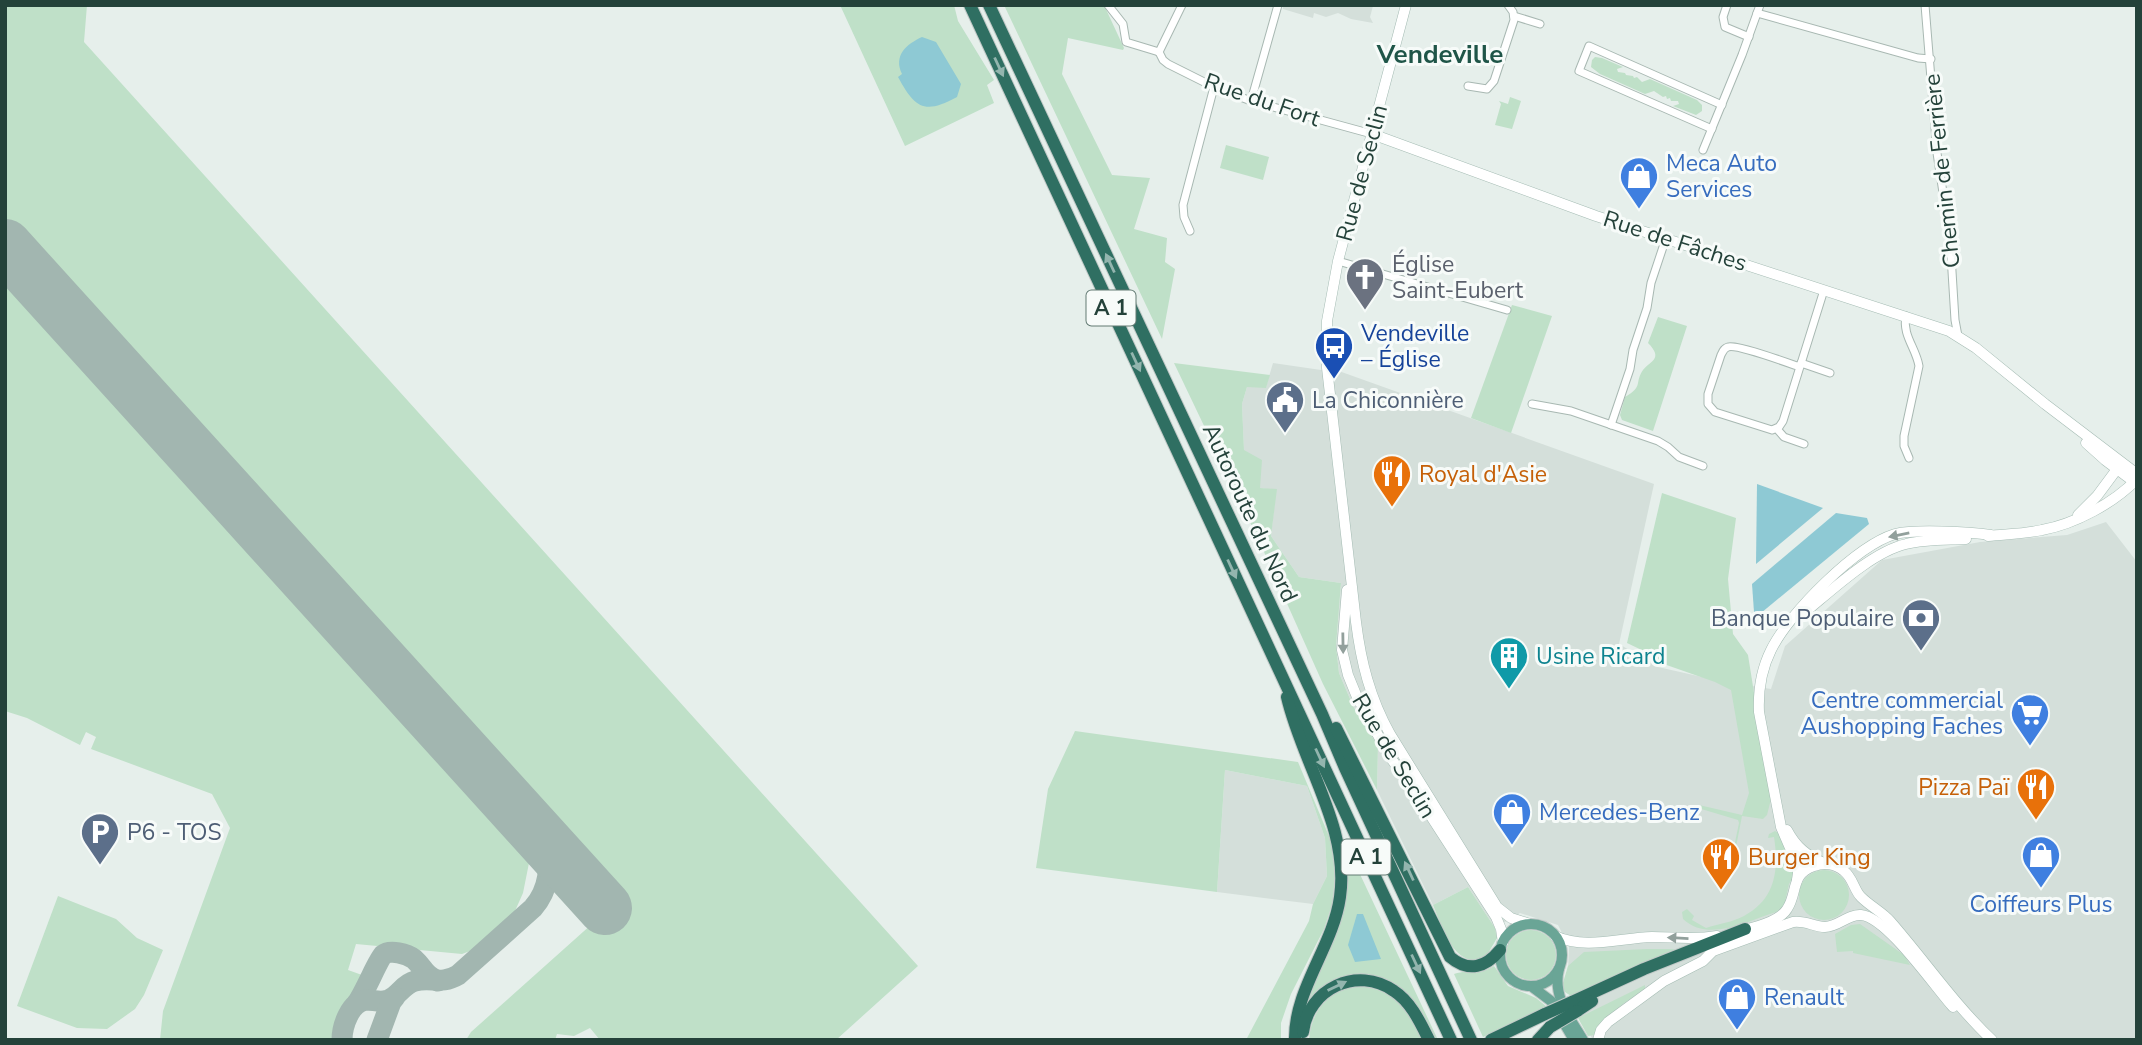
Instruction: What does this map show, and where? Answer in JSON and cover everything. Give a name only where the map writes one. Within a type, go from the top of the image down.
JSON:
[{"type":"highway","name":"Autoroute du Nord","points":[[970,5],[1451,1040]]},
{"type":"highway","name":"Autoroute du Nord","points":[[989,5],[1322,714],[1471,1040]]},
{"type":"highway","points":[[1281,674],[1292,722],[1334,828],[1341,860],[1342,884],[1333,928],[1298,1014],[1296,1040]]},
{"type":"highway","points":[[1322,714],[1331,718],[1450,957],[1463,965],[1475,967],[1487,963],[1502,946]]},
{"type":"highway","points":[[1491,1040],[1547,1021],[1644,969],[1745,929]]},
{"type":"highway","points":[[1575,1007],[1713,951]]},
{"type":"highway","points":[[1287,1040],[1298,999],[1314,971]]},
{"type":"highway","points":[[1303,1040],[1306,1018],[1318,1000],[1337,985],[1358,979],[1378,982],[1396,992],[1411,1007],[1429,1040]]},
{"type":"highway","points":[[1538,1040],[1547,1021]]},
{"type":"main road","points":[[1574,1040],[1546,997],[1531,986],[1518,983],[1508,975],[1502,964],[1502,946],[1514,930],[1530,924],[1542,926],[1555,936],[1561,950],[1558,992],[1583,1040]]},
{"type":"main road","points":[[1531,986],[1546,981],[1560,966]]},
{"type":"street","name":"Rue du Fort","points":[[1108,5],[1123,24],[1126,41],[1159,52],[1166,63],[1214,87],[1251,101],[1372,134]]},
{"type":"street","points":[[1159,52],[1182,5]]},
{"type":"street","points":[[1251,101],[1278,5]]},
{"type":"street","name":"Rue de Seclin","points":[[1406,5],[1338,261],[1327,321],[1326,355],[1346,551],[1361,658],[1371,695],[1381,717],[1497,906],[1511,918],[1530,924]]},
{"type":"street","points":[[1508,5],[1514,16],[1540,24]]},
{"type":"street","points":[[1727,5],[1723,18],[1725,27],[1749,37]]},
{"type":"street","name":"Chemin de Ferrière","points":[[1926,5],[1937,153],[1950,246],[1958,336]]},
{"type":"street","points":[[1703,150],[1758,9],[1918,58],[1931,59]]},
{"type":"street","points":[[1468,86],[1482,89],[1492,85],[1514,16]]},
{"type":"street","points":[[1712,129],[1579,71],[1589,46],[1722,105]]},
{"type":"street","points":[[1190,231],[1184,217],[1183,205],[1214,87]]},
{"type":"street","name":"Rue de Fâches","points":[[1372,134],[1596,216],[1906,316],[1958,336],[2136,480]]},
{"type":"street","points":[[1611,425],[1630,369],[1651,283],[1666,238]]},
{"type":"street","points":[[1338,261],[1507,310]]},
{"type":"street","points":[[1777,429],[1783,421],[1824,290]]},
{"type":"street","points":[[1906,316],[1906,331],[1919,366],[1904,436],[1904,446],[1909,458]]},
{"type":"street","points":[[1777,429],[1768,429],[1715,412],[1709,407],[1708,394],[1721,355],[1727,348],[1736,347],[1830,373]]},
{"type":"street","points":[[1532,404],[1565,409],[1661,442],[1679,457],[1703,466]]},
{"type":"street","points":[[1777,429],[1784,438],[1804,444]]},
{"type":"street","points":[[2075,518],[2097,496],[2119,466]]},
{"type":"street","points":[[1555,936],[1583,943],[1652,937],[1701,938],[1745,929],[1782,915],[1789,907],[1798,869],[1781,827],[1760,720],[1759,696],[1768,657],[1785,628],[1822,586],[1859,555],[1886,537],[1904,532],[1991,535],[2042,530],[2105,505],[2136,480]]},
{"type":"street","name":"Rue de Seclin","points":[[1346,551],[1347,592],[1342,650],[1352,685],[1390,757],[1496,918],[1502,929],[1502,946]]},
{"type":"street","points":[[1779,809],[1789,834],[1798,847],[1811,857],[1845,872],[1860,896],[1888,919],[1967,1015],[1992,1040]]},
{"type":"street","points":[[1797,880],[1810,867],[1828,864]]},
{"type":"street","points":[[1843,921],[1854,906],[1855,888]]},
{"type":"street","points":[[1793,895],[1797,912],[1808,923]]},
{"type":"street","points":[[1598,1040],[1601,1030],[1608,1022],[1664,981],[1703,961],[1713,951],[1793,922],[1826,927],[1861,915],[1881,925],[1897,940],[1952,1006],[1986,1040]]},
{"type":"shaded area","points":[[1283,5],[1371,5],[1370,17],[1373,23],[1351,19],[1338,13],[1326,17],[1314,13],[1313,18],[1283,9]]},
{"type":"shaded area","points":[[1273,363],[1336,370],[1654,484],[1619,644],[1658,667],[1720,681],[1771,689],[1785,646],[1882,560],[1980,542],[2067,535],[2106,522],[2137,562],[2137,1040],[1593,1040],[1583,1022],[1568,970],[1569,947],[1558,925],[1520,913],[1495,928],[1468,887],[1433,905],[1377,790],[1378,746],[1353,706],[1339,673],[1336,646],[1341,583],[1299,577],[1271,536],[1276,490],[1260,488],[1244,451],[1242,404],[1247,387],[1266,387]]},
{"type":"shaded area","points":[[1225,770],[1307,786],[1325,838],[1327,876],[1313,904],[1217,892]]},
{"type":"green space","points":[[5,5],[87,5],[84,42],[918,966],[836,1040],[600,1040],[590,1028],[574,1036],[557,1034],[555,1040],[466,1040],[471,1032],[621,898],[5,218]]},
{"type":"green space","points":[[840,5],[954,5],[958,21],[994,80],[987,85],[994,103],[905,146]]},
{"type":"green space","points":[[1004,5],[1104,5],[1123,50],[1068,38],[1062,74],[1112,175],[1150,178],[1134,229],[1167,238],[1165,262],[1175,269],[1162,339]]},
{"type":"green space","points":[[1595,57],[1623,67],[1617,69],[1618,72],[1637,77],[1642,82],[1650,79],[1697,100],[1702,105],[1702,111],[1696,115],[1673,106],[1679,104],[1678,101],[1671,101],[1654,91],[1645,94],[1600,74],[1591,67]]},
{"type":"green space","points":[[1510,97],[1521,101],[1512,129],[1495,125],[1501,104],[1499,101],[1508,104]]},
{"type":"green space","points":[[1226,145],[1269,157],[1263,180],[1220,168]]},
{"type":"green space","points":[[5,272],[531,853],[523,893],[515,911],[470,951],[462,954],[356,944],[348,970],[362,975],[337,1040],[160,1040],[163,1011],[230,828],[212,794],[91,749],[96,737],[86,732],[80,745],[27,718],[5,711]]},
{"type":"green space","points":[[1512,305],[1552,316],[1511,433],[1471,418]]},
{"type":"green space","points":[[1658,317],[1687,326],[1653,431],[1622,420],[1620,415],[1625,397],[1635,390],[1640,374],[1654,359],[1655,353],[1648,343]]},
{"type":"green space","points":[[1174,363],[1270,375],[1266,388],[1247,387],[1242,404],[1244,450],[1262,460],[1260,488],[1277,489],[1271,536],[1299,577],[1341,583],[1336,646],[1339,673],[1353,706],[1378,746],[1377,790],[1323,684],[1260,543]]},
{"type":"green space","points":[[1662,493],[1736,518],[1728,579],[1733,634],[1748,655],[1771,799],[1767,815],[1763,819],[1742,816],[1735,852],[1738,853],[1737,856],[1733,852],[1738,820],[1698,808],[1699,805],[1742,815],[1749,793],[1731,690],[1658,662],[1650,654],[1627,643]]},
{"type":"green space","points":[[1075,731],[1298,762],[1331,841],[1335,872],[1333,902],[1324,929],[1291,994],[1281,1023],[1281,1040],[1246,1040],[1309,921],[1313,904],[1327,876],[1325,838],[1307,786],[1225,770],[1217,892],[1036,868],[1048,789]]},
{"type":"green space","points":[[1775,831],[1781,835],[1794,863],[1794,876],[1789,884],[1784,906],[1776,912],[1716,930],[1693,926],[1683,919],[1682,912],[1687,909],[1694,916],[1692,920],[1706,928],[1740,918],[1755,909],[1769,892],[1773,882],[1776,860],[1774,837],[1768,838],[1769,834]]},
{"type":"green space","points":[[1342,836],[1438,1040],[1433,1040],[1424,1020],[1361,975],[1302,1017],[1346,869]]},
{"type":"green space","points":[[1824,870],[1842,877],[1849,895],[1842,913],[1824,920],[1806,913],[1799,895],[1806,877]]},
{"type":"green space","points":[[1468,887],[1495,928],[1497,938],[1487,955],[1473,961],[1458,953],[1452,946],[1433,905]]},
{"type":"green space","points":[[58,896],[116,919],[137,938],[163,950],[144,995],[135,1009],[107,1029],[77,1028],[17,1006]]},
{"type":"green space","points":[[1860,924],[1904,955],[1910,965],[1853,951],[1837,952],[1835,934],[1851,925]]},
{"type":"green space","points":[[1531,930],[1549,937],[1556,955],[1549,973],[1531,980],[1513,973],[1506,955],[1513,937]]},
{"type":"green space","points":[[1675,949],[1571,996],[1562,986],[1568,966],[1584,952]]},
{"type":"green space","points":[[1494,966],[1508,986],[1536,998],[1547,1007],[1483,1037],[1454,974],[1482,971]]},
{"type":"green space","points":[[1645,985],[1645,989],[1610,1015],[1594,1035],[1588,1036],[1578,1018]]},
{"type":"green space","points":[[1356,986],[1380,990],[1389,995],[1411,1019],[1422,1040],[1309,1040],[1313,1020],[1329,997]]},
{"type":"water","points":[[922,37],[936,42],[961,84],[957,97],[936,106],[928,107],[915,102],[898,77],[902,74],[899,61],[903,51]]},
{"type":"water","points":[[1757,484],[1823,508],[1756,564]]},
{"type":"water","points":[[1836,513],[1867,518],[1869,524],[1761,613],[1754,612],[1752,584]]},
{"type":"water","points":[[1357,914],[1363,914],[1381,959],[1355,962],[1348,945]]},
{"type":"taxiway","points":[[342,1040],[348,1016],[360,1002],[385,1001],[415,981],[447,980],[458,975],[533,908],[543,893],[548,877],[545,842]]},
{"type":"taxiway","points":[[357,1003],[386,953],[411,957],[438,981]]},
{"type":"taxiway","points":[[377,1040],[395,997]]},
{"type":"runway","points":[[5,246],[605,908]]},
{"type":"place","name":"Meca Auto Services","points":[[1639,210]]},
{"type":"place","name":"Église Saint-Eubert","points":[[1365,311]]},
{"type":"place","name":"Vendeville – Église","points":[[1334,380]]},
{"type":"place","name":"La Chiconnière","points":[[1285,434]]},
{"type":"place","name":"Royal d'Asie","points":[[1392,508]]},
{"type":"place","name":"Banque Populaire","points":[[1921,652]]},
{"type":"place","name":"Usine Ricard","points":[[1509,690]]},
{"type":"place","name":"Centre commercial Aushopping Faches","points":[[2030,747]]},
{"type":"place","name":"Pizza Paï","points":[[2036,821]]},
{"type":"place","name":"Mercedes-Benz","points":[[1512,846]]},
{"type":"place","name":"P6 - TOS","points":[[100,866]]},
{"type":"place","name":"Coiffeurs Plus","points":[[2041,889]]},
{"type":"place","name":"Burger King","points":[[1721,891]]},
{"type":"place","name":"Renault","points":[[1737,1031]]},
{"type":"district","name":"Vendeville","points":[[1440,54]]}]
